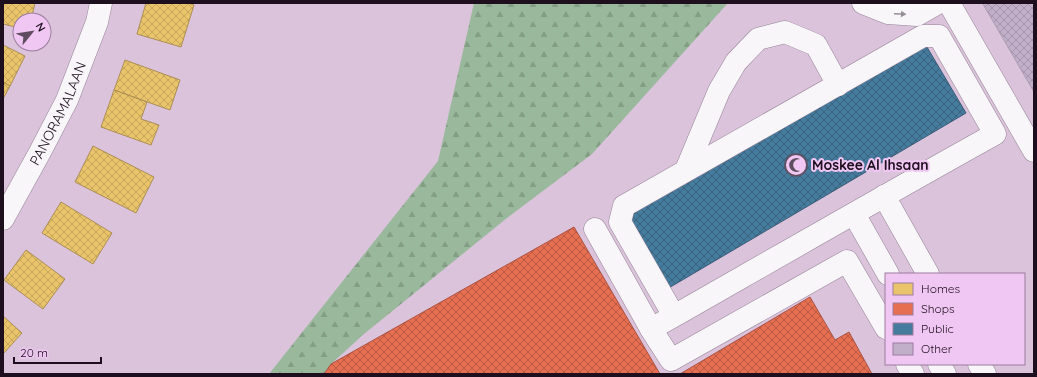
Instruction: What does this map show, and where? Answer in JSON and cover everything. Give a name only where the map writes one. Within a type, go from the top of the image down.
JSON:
[{"type":"street","name":"PANORAMALAAN","points":[[3,219],[67,100],[97,22],[101,3]]},
{"type":"street","points":[[862,3],[888,13],[917,15],[938,3]]},
{"type":"street","points":[[949,3],[1034,151]]},
{"type":"street","points":[[686,170],[719,91],[736,62],[758,39],[785,32],[816,45],[838,85]]},
{"type":"street","points":[[651,329],[674,316],[854,214],[884,196],[995,134],[940,36],[924,36],[624,206],[620,222],[674,316]]},
{"type":"street","points":[[884,196],[927,273]]},
{"type":"street","points":[[854,214],[887,273]]},
{"type":"street","points":[[595,229],[651,329],[671,360],[847,261],[885,326]]},
{"type":"street","points":[[908,365],[913,374]]},
{"type":"street","points":[[940,365],[945,374]]},
{"type":"street","points":[[980,365],[984,374]]},
{"type":"green space","points":[[474,3],[728,3],[592,154],[507,218],[364,334],[331,364],[324,374],[269,374],[438,161]]},
{"type":"building: Homes","points":[[3,3],[35,3],[33,12],[12,12],[12,26],[3,24]]},
{"type":"building: Homes","points":[[146,3],[188,3],[194,5],[181,47],[137,34]]},
{"type":"building: Homes","points":[[3,45],[12,50],[12,52],[17,52],[25,56],[10,86],[3,82]]},
{"type":"building: Homes","points":[[125,60],[180,80],[170,110],[114,90]]},
{"type":"building: Homes","points":[[3,82],[10,86],[3,99]]},
{"type":"building: Homes","points":[[114,90],[147,102],[141,119],[159,125],[151,145],[101,127]]},
{"type":"building: Homes","points":[[93,146],[154,177],[136,213],[75,182]]},
{"type":"building: Homes","points":[[61,202],[112,233],[93,264],[42,233]]},
{"type":"building: Homes","points":[[26,250],[65,279],[43,309],[4,280]]},
{"type":"building: Homes","points":[[3,316],[22,333],[3,354]]},
{"type":"building: Shops","points":[[574,227],[660,374],[324,374],[331,364]]},
{"type":"building: Shops","points":[[810,297],[835,340],[849,332],[872,374],[680,374]]},
{"type":"building: Public","name":"Moskee Al Ihsaan","points":[[924,42],[966,113],[667,289],[626,217]]},
{"type":"building: Other","points":[[1034,3],[1034,92],[983,4]]},
{"type":"place","name":"Moskee Al Ihsaan","points":[[796,165]]}]
